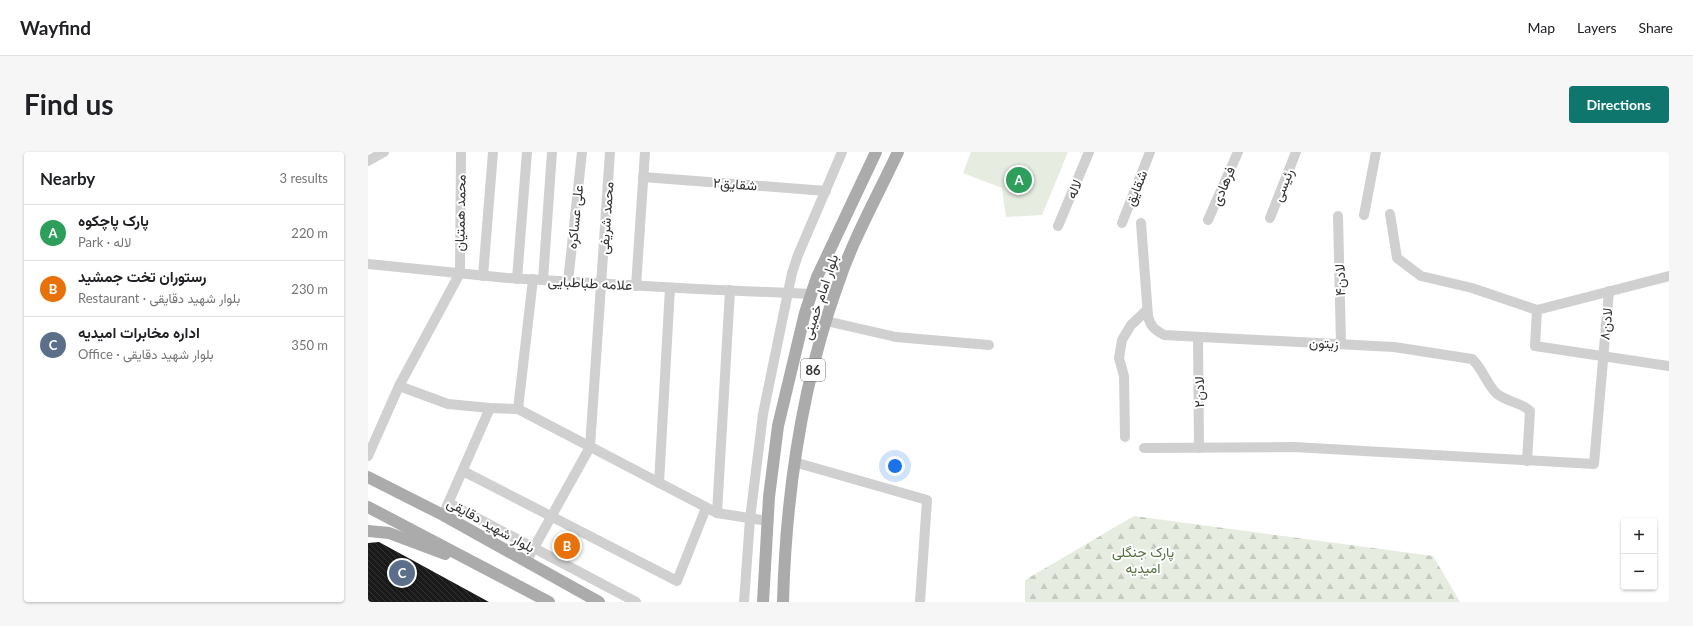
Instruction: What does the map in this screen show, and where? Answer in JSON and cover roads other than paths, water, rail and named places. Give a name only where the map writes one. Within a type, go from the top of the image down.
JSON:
[{"type":"main road","name":"بلوار امام خمینی","points":[[763,602],[768,521],[778,426],[805,313],[817,277],[876,152]]},
{"type":"main road","name":"بلوار امام خمینی","points":[[783,602],[789,498],[794,462],[799,430],[826,321],[838,283],[898,152]]},
{"type":"main road","name":"بلوار شهید دقایقی","points":[[368,477],[443,515],[599,602]]},
{"type":"main road","points":[[368,507],[549,602]]},
{"type":"main road","points":[[368,531],[389,533],[485,568]]},
{"type":"street","points":[[368,161],[384,152]]},
{"type":"street","name":"محمد همتیان","points":[[460,273],[461,152]]},
{"type":"street","points":[[483,276],[493,152]]},
{"type":"street","points":[[517,279],[527,152]]},
{"type":"street","points":[[518,409],[538,280],[552,152]]},
{"type":"street","name":"علی عساکره","points":[[568,282],[582,152]]},
{"type":"street","name":"محمد شریفی","points":[[590,447],[610,152]]},
{"type":"street","points":[[636,286],[645,152]]},
{"type":"street","name":"لاله","points":[[1058,226],[1089,152]]},
{"type":"street","name":"شقایق","points":[[1122,223],[1150,152]]},
{"type":"street","name":"فرهادی","points":[[1208,220],[1238,152]]},
{"type":"street","name":"رئیسی","points":[[1270,218],[1296,152]]},
{"type":"street","points":[[1364,215],[1376,152]]},
{"type":"street","points":[[744,602],[750,519],[763,414],[795,263],[826,191],[839,153]]},
{"type":"street","name":"شقایق۲","points":[[644,177],[826,191]]},
{"type":"street","points":[[1390,214],[1397,258],[1421,276],[1472,288],[1537,310],[1669,276]]},
{"type":"street","name":"لادن۴","points":[[1338,216],[1341,344]]},
{"type":"street","name":"زیتون","points":[[1141,223],[1149,324],[1155,330],[1164,335],[1394,347],[1472,359],[1478,364],[1488,384],[1496,394],[1508,401],[1527,408],[1530,411],[1527,461]]},
{"type":"street","name":"علامه طباطبایی","points":[[368,264],[517,279],[670,288],[812,294]]},
{"type":"street","points":[[368,456],[399,386],[460,273]]},
{"type":"street","points":[[659,483],[670,288]]},
{"type":"street","points":[[717,513],[730,290]]},
{"type":"street","name":"لادن۸","points":[[1527,461],[1594,464],[1609,291]]},
{"type":"street","points":[[1125,437],[1124,376],[1119,358],[1122,340],[1131,325],[1148,310]]},
{"type":"street","points":[[1537,310],[1535,346],[1669,366]]},
{"type":"street","points":[[826,321],[896,337],[989,345]]},
{"type":"street","name":"لادن۲","points":[[1198,337],[1199,448]]},
{"type":"street","points":[[399,386],[448,404],[518,409],[717,513],[768,521]]},
{"type":"street","points":[[443,515],[490,408]]},
{"type":"street","points":[[526,562],[590,447]]},
{"type":"street","points":[[1144,448],[1294,447],[1527,461]]},
{"type":"street","points":[[794,462],[927,500],[920,602]]},
{"type":"street","points":[[463,471],[677,581],[706,508]]},
{"type":"street","points":[[448,503],[636,602]]},
{"type":"place","name":"پارک پاچکوه","points":[[1019,180]]},
{"type":"place","name":"رستوران تخت جمشید","points":[[567,546]]},
{"type":"place","name":"اداره مخابرات امیدیه","points":[[402,573]]},
{"type":"park label","name":"پارک جنگلی امیدیه","points":[[1143,560]]}]
